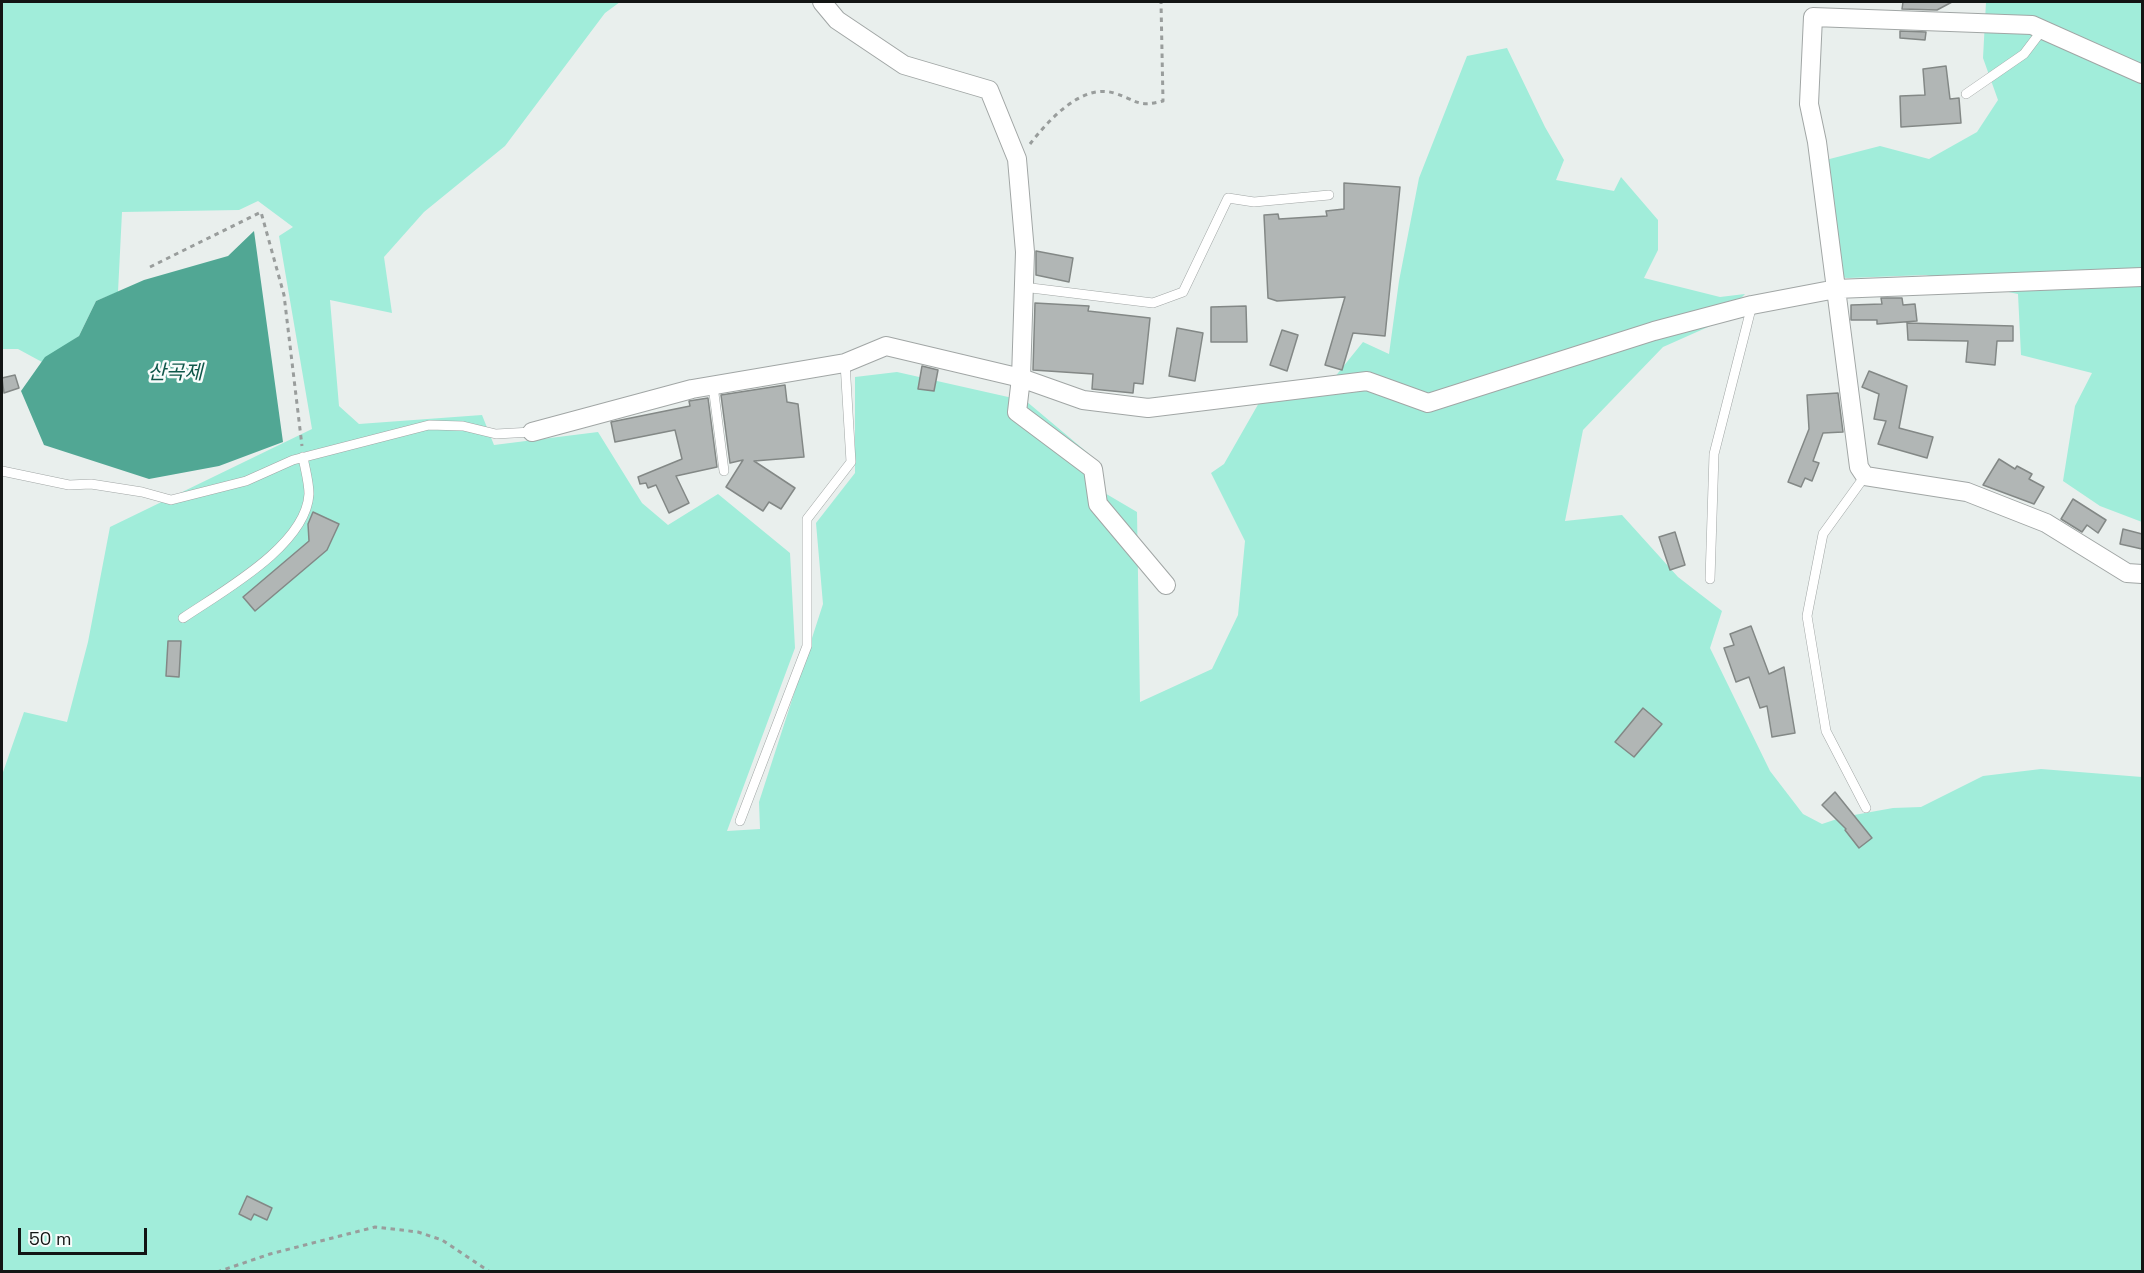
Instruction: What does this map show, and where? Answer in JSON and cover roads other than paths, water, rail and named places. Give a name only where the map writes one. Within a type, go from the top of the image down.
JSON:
[{"type":"street","points":[[822,2],[837,20],[904,65],[989,90],[1017,159],[1025,252],[1021,378],[1017,412],[1093,469],[1098,504],[1166,585]]},
{"type":"street","points":[[2142,74],[2032,25],[1813,17],[1809,104],[1817,142],[1859,467],[1865,476],[1967,492],[2046,523],[2127,573],[2142,574]]},
{"type":"street","points":[[532,432],[713,386],[845,363],[886,346],[1021,378],[1083,400],[1148,408],[1366,381],[1428,403],[1654,331],[1752,305],[1836,289],[2142,277]]},
{"type":"lane","points":[[1966,94],[2024,54],[2043,29]]},
{"type":"lane","points":[[1023,287],[1153,303],[1183,292],[1228,198],[1254,202],[1329,195]]},
{"type":"lane","points":[[1710,579],[1714,454],[1752,305]]},
{"type":"lane","points":[[740,821],[807,646],[807,519],[851,462],[845,363]]},
{"type":"lane","points":[[713,386],[724,471]]},
{"type":"lane","points":[[2,471],[69,485],[91,484],[142,492],[171,500],[246,481],[303,457],[429,425],[463,426],[496,434],[532,432]]},
{"type":"lane","points":[[183,618],[272,556],[299,522],[309,495],[303,457]]},
{"type":"lane","points":[[1865,476],[1823,534],[1807,616],[1826,731],[1866,808]]},
{"type":"water","name":"산곡제","points":[[254,231],[283,442],[219,466],[149,479],[44,445],[21,391],[45,357],[79,336],[96,301],[144,280],[228,256]]}]
